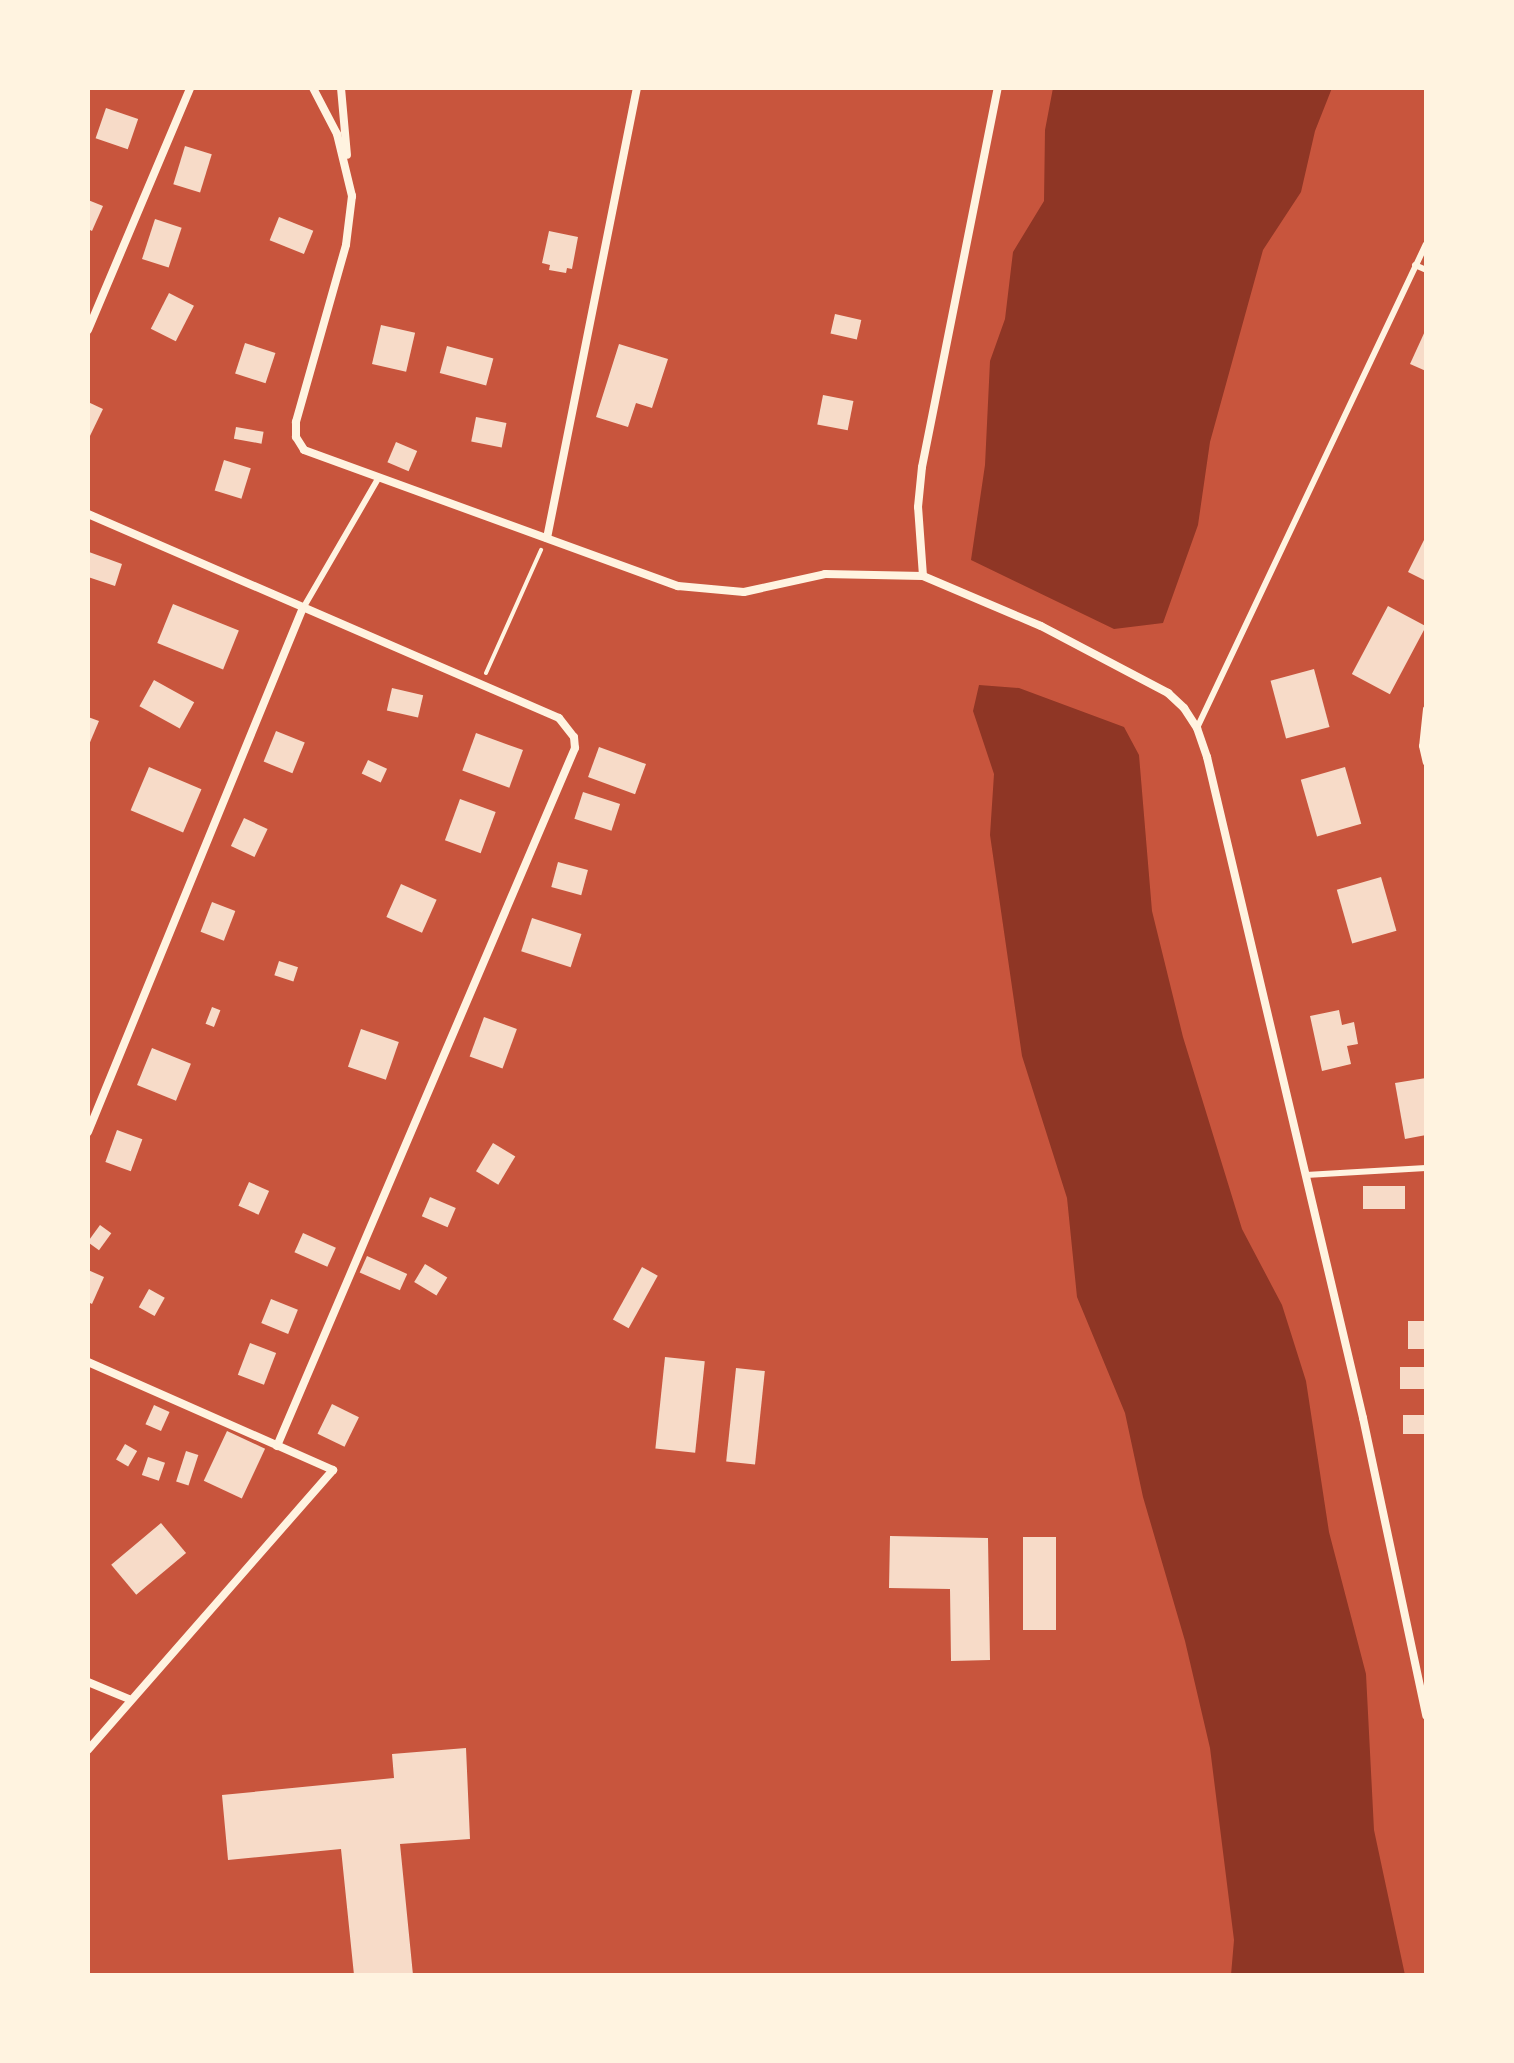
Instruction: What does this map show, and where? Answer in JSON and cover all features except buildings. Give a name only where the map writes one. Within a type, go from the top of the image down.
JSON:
[{"type":"street","points":[[88,330],[190,88]]},
{"type":"street","points":[[313,88],[337,134],[349,177]]},
{"type":"street","points":[[341,88],[352,196],[346,245],[296,422],[296,437],[304,450],[678,586],[744,592],[825,574],[923,576],[1041,626],[1168,693],[1184,708],[1197,728],[1306,1175],[1426,1715]]},
{"type":"street","points":[[547,538],[637,88]]},
{"type":"street","points":[[923,576],[918,507],[922,467],[998,88]]},
{"type":"street","points":[[88,514],[302,610],[559,718],[569,726],[575,748],[277,1446]]},
{"type":"street","points":[[88,1132],[302,610]]},
{"type":"street","points":[[88,1362],[333,1470],[129,1699],[88,1750]]},
{"type":"street","points":[[88,1682],[129,1699]]},
{"type":"lane","points":[[1197,728],[1426,244]]},
{"type":"lane","points":[[1415,265],[1426,270]]},
{"type":"lane","points":[[302,610],[378,479]]},
{"type":"lane","points":[[1426,709],[1422,746],[1426,763]]},
{"type":"lane","points":[[1306,1175],[1426,1168]]},
{"type":"path","points":[[480,686],[547,538]]},
{"type":"shaded area","points":[[1053,88],[1332,88],[1315,131],[1301,192],[1263,250],[1210,442],[1198,525],[1163,623],[1114,629],[971,560],[985,465],[990,361],[1005,319],[1013,252],[1044,201],[1045,130]]},
{"type":"shaded area","points":[[979,685],[1019,688],[1124,727],[1139,755],[1152,911],[1183,1037],[1242,1229],[1282,1305],[1306,1381],[1329,1532],[1366,1674],[1374,1830],[1405,1975],[1231,1975],[1234,1940],[1210,1748],[1185,1641],[1143,1497],[1125,1413],[1077,1297],[1067,1198],[1022,1056],[990,835],[994,774],[973,711]]}]
